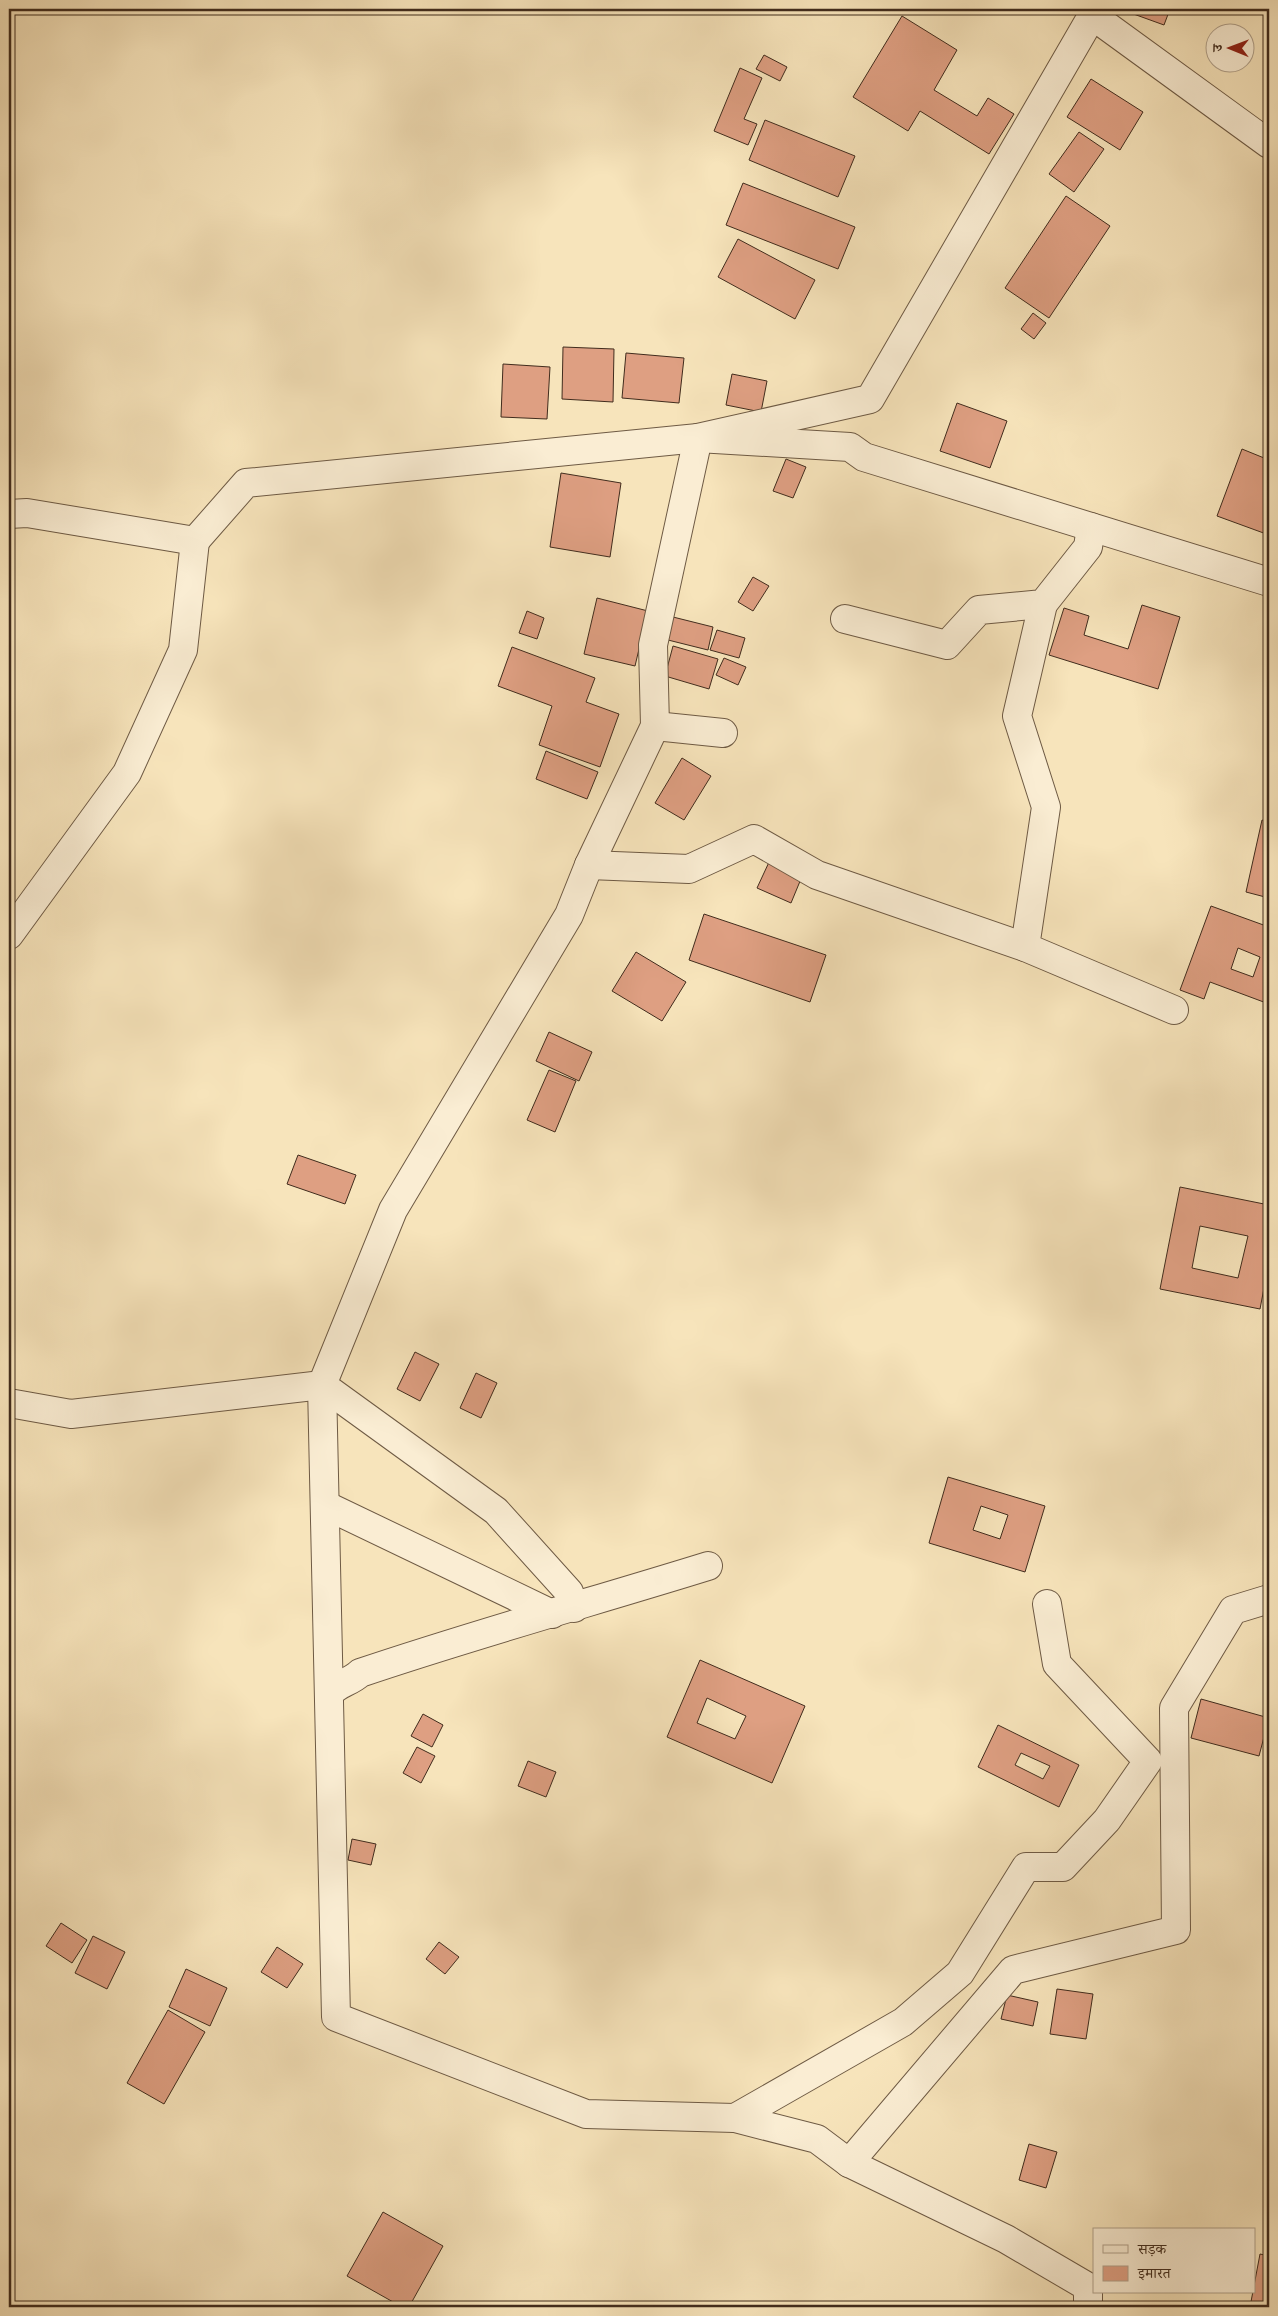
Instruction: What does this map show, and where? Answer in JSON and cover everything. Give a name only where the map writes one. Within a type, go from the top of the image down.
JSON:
[{"type":"street","points":[[9,935],[127,773],[183,650],[195,541],[246,483],[698,438],[870,399],[1094,12],[1269,144]]},
{"type":"street","points":[[698,438],[850,447],[864,457],[1269,582]]},
{"type":"street","points":[[698,438],[653,645],[655,726],[589,865],[569,915],[392,1210],[322,1385],[336,2017],[586,2114],[735,2118],[817,2139],[849,2163],[1006,2239],[1088,2287],[1088,2307]]},
{"type":"street","points":[[9,514],[27,513],[195,541]]},
{"type":"street","points":[[1025,946],[1046,806],[1017,716],[1043,604],[1088,547],[1091,527]]},
{"type":"street","points":[[844,619],[946,645],[979,610],[1043,604]]},
{"type":"street","points":[[655,726],[722,733]]},
{"type":"street","points":[[589,865],[689,869],[754,839],[817,875],[1025,946],[1174,1010]]},
{"type":"street","points":[[9,1403],[71,1414],[322,1385],[496,1511],[569,1592],[563,1611]]},
{"type":"street","points":[[325,1505],[563,1611]]},
{"type":"street","points":[[329,1695],[333,1688],[354,1680],[360,1673],[467,1637],[563,1611],[708,1566]]},
{"type":"street","points":[[849,2163],[1013,1970],[1176,1930],[1174,1708],[1233,1610],[1269,1599]]},
{"type":"street","points":[[735,2118],[903,2022],[960,1973],[1026,1868],[1063,1867],[1107,1820],[1148,1761],[1057,1664],[1047,1604]]},
{"type":"building","points":[[1129,9],[1170,9],[1164,25],[1128,12]]},
{"type":"building","points":[[902,16],[957,50],[934,90],[977,116],[988,98],[1014,114],[989,154],[920,111],[908,131],[853,97]]},
{"type":"building","points":[[764,55],[787,67],[780,81],[756,69]]},
{"type":"building","points":[[740,68],[762,78],[744,119],[757,124],[748,145],[714,131]]},
{"type":"building","points":[[1091,79],[1143,112],[1120,150],[1067,117]]},
{"type":"building","points":[[765,120],[855,156],[838,197],[749,160]]},
{"type":"building","points":[[1079,132],[1104,149],[1074,192],[1049,174]]},
{"type":"building","points":[[743,183],[855,227],[838,269],[726,225]]},
{"type":"building","points":[[1066,196],[1110,226],[1049,318],[1005,288]]},
{"type":"building","points":[[738,239],[815,280],[795,319],[718,277]]},
{"type":"building","points":[[1033,313],[1046,323],[1034,339],[1021,329]]},
{"type":"building","points":[[563,347],[614,349],[613,402],[562,399]]},
{"type":"building","points":[[626,353],[684,358],[679,403],[622,398]]},
{"type":"building","points":[[503,364],[550,367],[547,419],[501,417]]},
{"type":"building","points":[[732,374],[767,381],[761,412],[726,405]]},
{"type":"building","points":[[957,403],[1007,421],[990,468],[940,451]]},
{"type":"building","points":[[1242,449],[1269,460],[1269,535],[1217,516]]},
{"type":"building","points":[[786,459],[806,467],[793,498],[773,491]]},
{"type":"building","points":[[561,473],[621,483],[610,557],[550,547]]},
{"type":"building","points":[[753,577],[769,586],[753,611],[738,602]]},
{"type":"building","points":[[597,598],[648,611],[635,666],[584,654]]},
{"type":"building","points":[[1142,605],[1180,617],[1158,689],[1049,655],[1064,608],[1089,616],[1084,635],[1128,649]]},
{"type":"building","points":[[527,611],[544,618],[537,639],[519,633]]},
{"type":"building","points":[[673,617],[713,627],[708,650],[668,640]]},
{"type":"building","points":[[717,630],[745,638],[739,658],[710,650]]},
{"type":"building","points":[[673,646],[718,659],[709,689],[665,676]]},
{"type":"building","points":[[512,647],[595,678],[586,702],[619,714],[600,767],[539,745],[552,706],[498,686]]},
{"type":"building","points":[[724,658],[746,667],[738,685],[716,675]]},
{"type":"building","points":[[1269,666],[1269,682],[1265,681]]},
{"type":"building","points":[[546,751],[598,772],[587,799],[536,779]]},
{"type":"building","points":[[682,758],[711,776],[684,820],[655,803]]},
{"type":"building","points":[[1262,820],[1269,822],[1269,898],[1246,892]]},
{"type":"building","points":[[770,860],[803,874],[791,903],[757,888]]},
{"type":"building","points":[[1211,906],[1269,927],[1269,1004],[1210,982],[1204,999],[1180,990]],"holes":[[[1238,948],[1260,957],[1253,977],[1231,969]]]},
{"type":"building","points":[[704,914],[826,955],[810,1002],[689,960]]},
{"type":"building","points":[[636,952],[686,982],[662,1021],[612,991]]},
{"type":"building","points":[[549,1032],[592,1052],[579,1081],[536,1061]]},
{"type":"building","points":[[549,1070],[576,1081],[555,1132],[527,1120]]},
{"type":"building","points":[[298,1155],[356,1175],[345,1204],[287,1184]]},
{"type":"building","points":[[1180,1187],[1269,1205],[1269,1262],[1260,1309],[1160,1289]],"holes":[[[1200,1226],[1248,1236],[1238,1278],[1192,1268]]]},
{"type":"building","points":[[415,1352],[439,1364],[420,1401],[397,1389]]},
{"type":"building","points":[[476,1373],[497,1383],[481,1418],[460,1408]]},
{"type":"building","points":[[948,1477],[1045,1506],[1025,1572],[929,1543]],"holes":[[[981,1506],[1008,1515],[1000,1539],[973,1530]]]},
{"type":"building","points":[[700,1660],[805,1706],[772,1783],[667,1737]],"holes":[[[707,1698],[746,1716],[735,1739],[697,1723]]]},
{"type":"building","points":[[1201,1699],[1269,1718],[1259,1756],[1191,1738]]},
{"type":"building","points":[[423,1714],[443,1725],[432,1747],[411,1736]]},
{"type":"building","points":[[998,1725],[1079,1765],[1059,1807],[978,1767]],"holes":[[[1021,1753],[1050,1766],[1043,1779],[1015,1765]]]},
{"type":"building","points":[[417,1747],[435,1756],[421,1783],[403,1773]]},
{"type":"building","points":[[528,1761],[556,1772],[546,1797],[518,1786]]},
{"type":"building","points":[[352,1839],[376,1844],[371,1865],[348,1860]]},
{"type":"building","points":[[61,1923],[87,1940],[72,1963],[46,1946]]},
{"type":"building","points":[[93,1936],[125,1952],[107,1989],[75,1973]]},
{"type":"building","points":[[439,1942],[459,1957],[445,1974],[426,1959]]},
{"type":"building","points":[[277,1947],[303,1964],[287,1988],[261,1972]]},
{"type":"building","points":[[186,1969],[227,1988],[210,2026],[169,2007]]},
{"type":"building","points":[[1057,1989],[1093,1994],[1086,2039],[1050,2034]]},
{"type":"building","points":[[1007,1995],[1038,2002],[1033,2026],[1001,2019]]},
{"type":"building","points":[[168,2010],[205,2032],[164,2104],[127,2083]]},
{"type":"building","points":[[1029,2144],[1057,2152],[1046,2188],[1019,2180]]},
{"type":"building","points":[[383,2212],[443,2246],[409,2307],[402,2307],[347,2276]]},
{"type":"building","points":[[1260,2254],[1269,2256],[1269,2307],[1250,2307],[1252,2294],[1256,2294],[1256,2275]]}]
